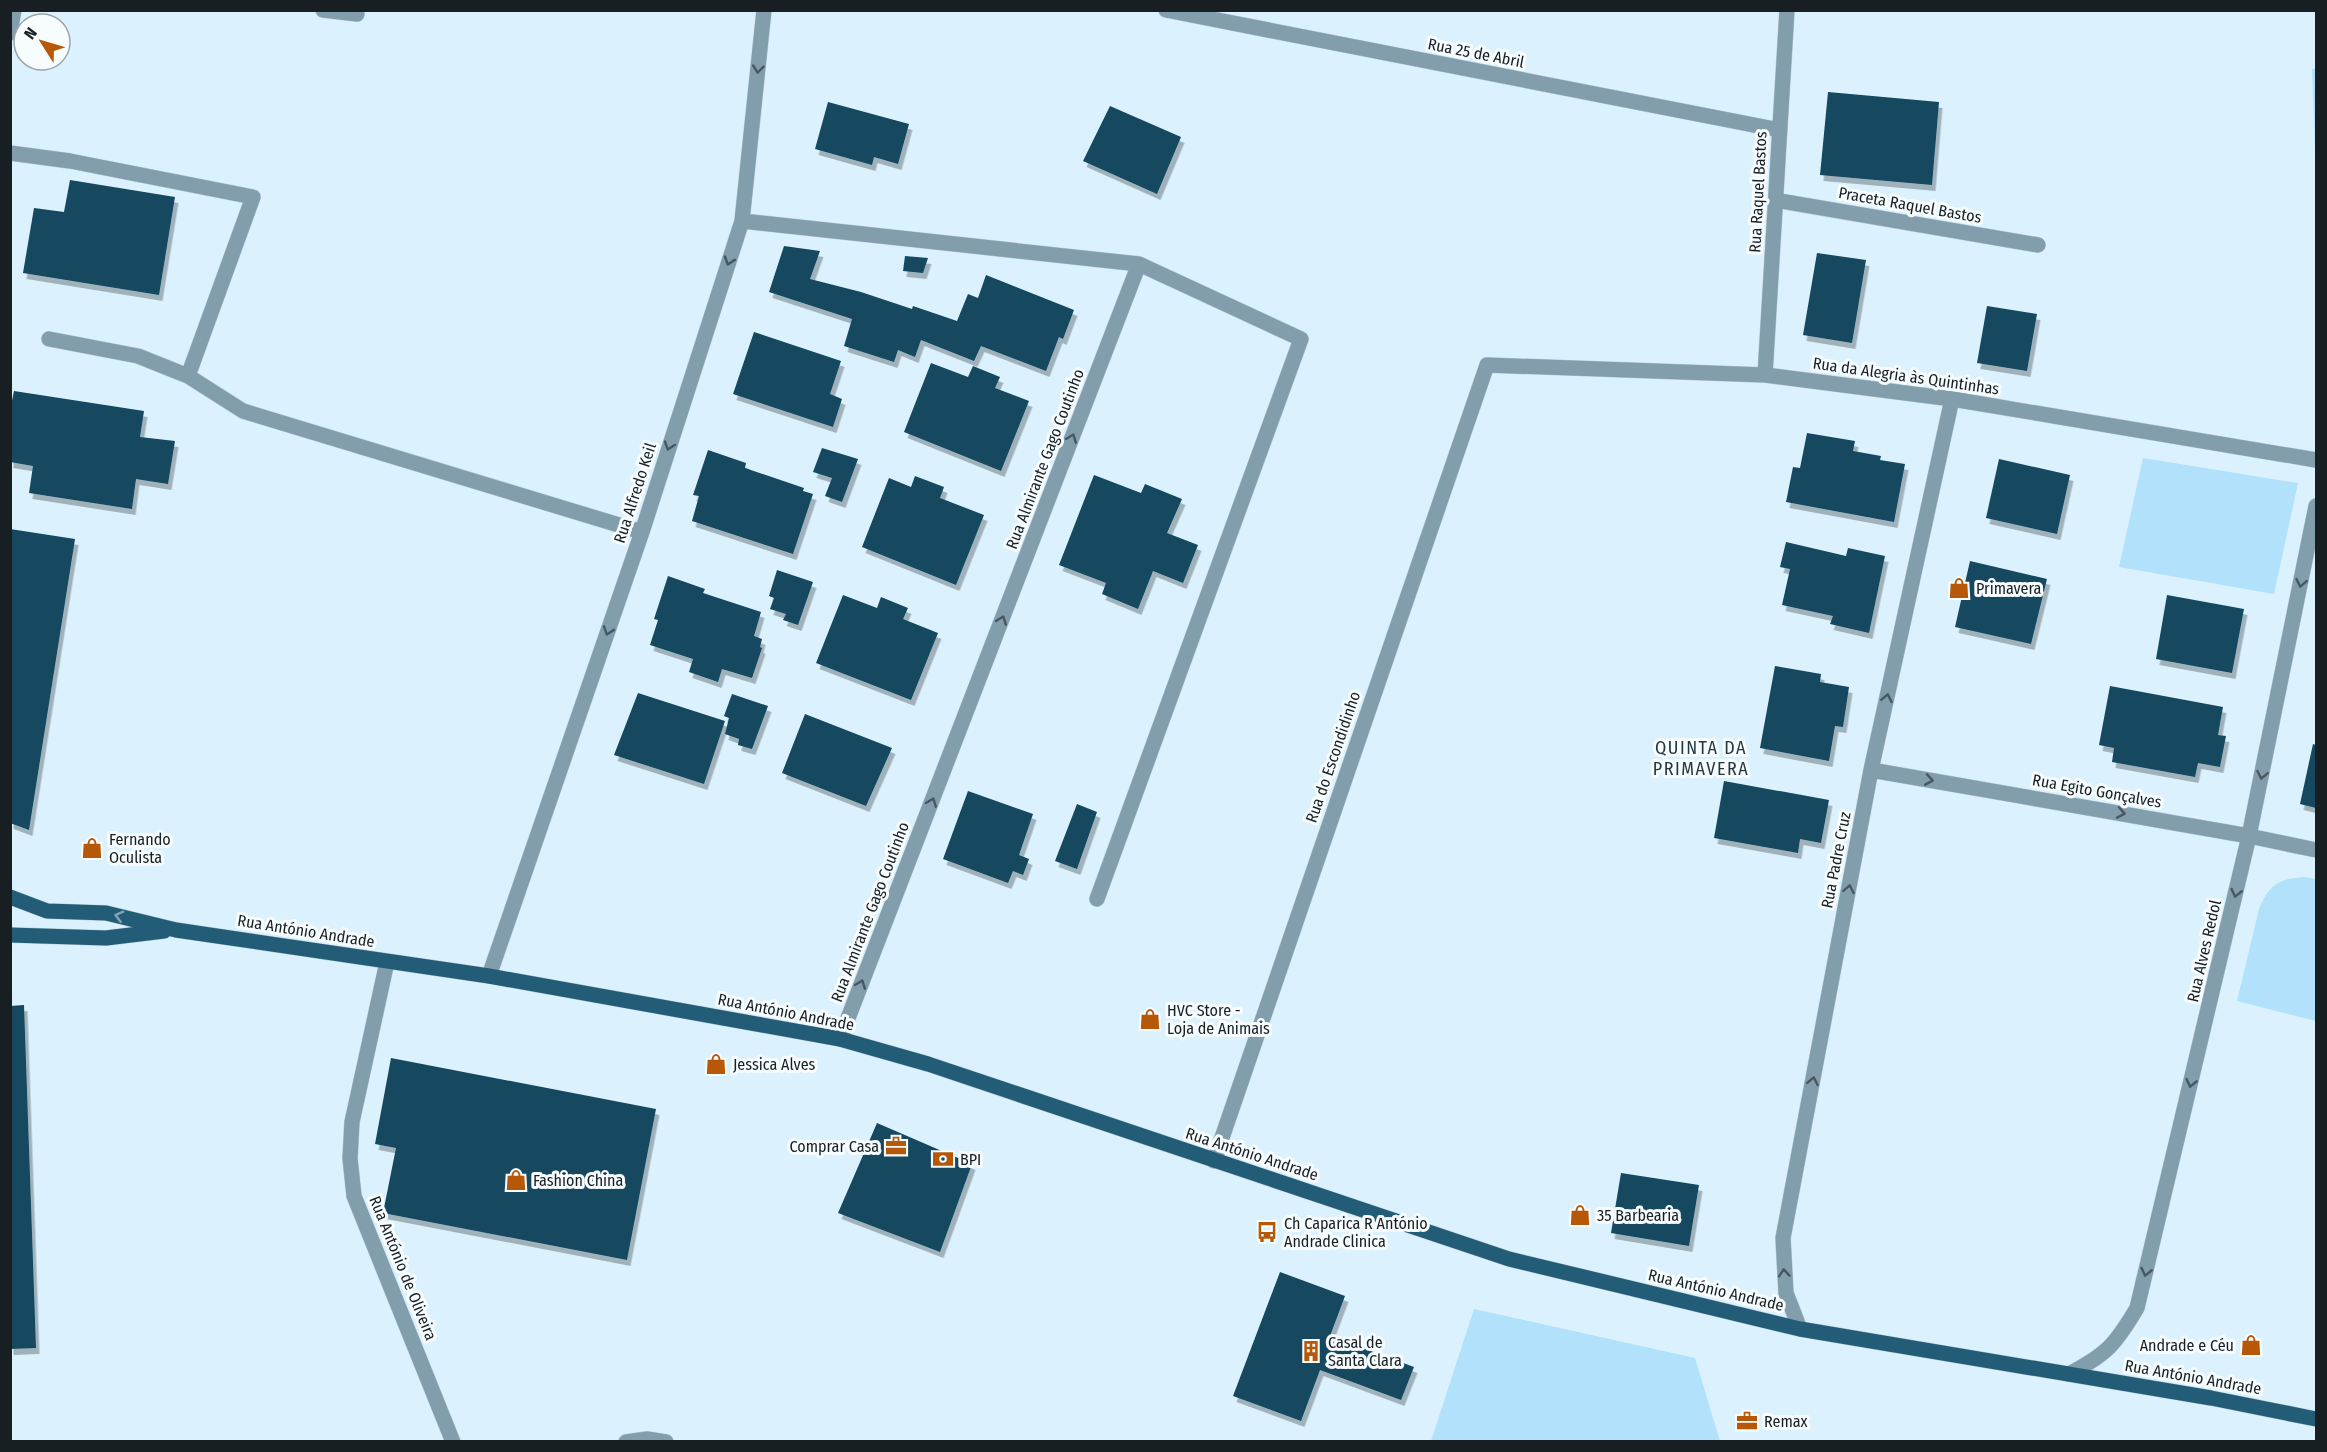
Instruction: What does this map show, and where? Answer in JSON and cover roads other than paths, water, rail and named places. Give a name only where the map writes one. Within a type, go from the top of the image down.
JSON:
[{"type":"main road","name":"Rua António Andrade","points":[[10,897],[47,911],[106,913],[176,930],[489,976],[840,1039],[928,1064],[1509,1259],[1800,1329],[2069,1374],[2316,1419]]},
{"type":"main road","name":"Rua António Andrade","points":[[10,935],[106,938],[176,930]]},
{"type":"street","points":[[10,33],[14,10]]},
{"type":"street","points":[[323,10],[357,14]]},
{"type":"street","name":"Rua Alfredo Keil","points":[[489,976],[642,531],[742,221],[764,10]]},
{"type":"street","name":"Rua 25 de Abril","points":[[1166,10],[1779,130]]},
{"type":"street","name":"Rua Raquel Bastos","points":[[1765,375],[1787,10]]},
{"type":"street","points":[[10,153],[70,161],[253,197],[188,376]]},
{"type":"street","name":"Praceta Raquel Bastos","points":[[1775,200],[2038,245]]},
{"type":"street","points":[[742,221],[1139,264],[1301,339],[1097,899]]},
{"type":"street","name":"Rua Almirante Gago Coutinho","points":[[840,1039],[1139,264]]},
{"type":"street","points":[[49,339],[138,356],[188,376],[243,411],[642,531]]},
{"type":"street","name":"Rua da Alegria às Quintinhas","points":[[1487,365],[1765,375],[1952,399],[2316,460]]},
{"type":"street","name":"Rua do Escondidinho","points":[[1214,1161],[1487,365]]},
{"type":"street","name":"Rua Padre Cruz","points":[[1800,1329],[1785,1293],[1783,1238],[1871,770],[1952,399]]},
{"type":"street","name":"Rua Alves Redol","points":[[2069,1374],[2100,1357],[2121,1336],[2137,1308],[2250,836],[2316,506]]},
{"type":"street","name":"Rua Egito Gonçalves","points":[[1871,770],[2250,836],[2316,850]]},
{"type":"street","name":"Rua António de Oliveira","points":[[387,962],[352,1122],[350,1158],[354,1196],[453,1442]]},
{"type":"street","points":[[626,1442],[647,1439],[666,1442]]},
{"type":"place","name":"Primavera","points":[[1959,588]]},
{"type":"place","name":"Fernando Oculista","points":[[92,848]]},
{"type":"place","name":"HVC Store - Loja de Animais","points":[[1150,1019]]},
{"type":"place","name":"Jessica Alves","points":[[716,1064]]},
{"type":"place","name":"Comprar Casa","points":[[896,1146]]},
{"type":"place","name":"BPI","points":[[943,1159]]},
{"type":"place","name":"Fashion China","points":[[516,1180]]},
{"type":"place","name":"35 Barbearia","points":[[1580,1215]]},
{"type":"place","name":"Ch Caparica R António Andrade Clinica","points":[[1267,1232]]},
{"type":"place","name":"Andrade e Céu","points":[[2251,1345]]},
{"type":"place","name":"Casal de Santa Clara","points":[[1311,1351]]},
{"type":"place","name":"Remax","points":[[1747,1421]]},
{"type":"district","name":"QUINTA DA PRIMAVERA","points":[[1701,758]]}]
